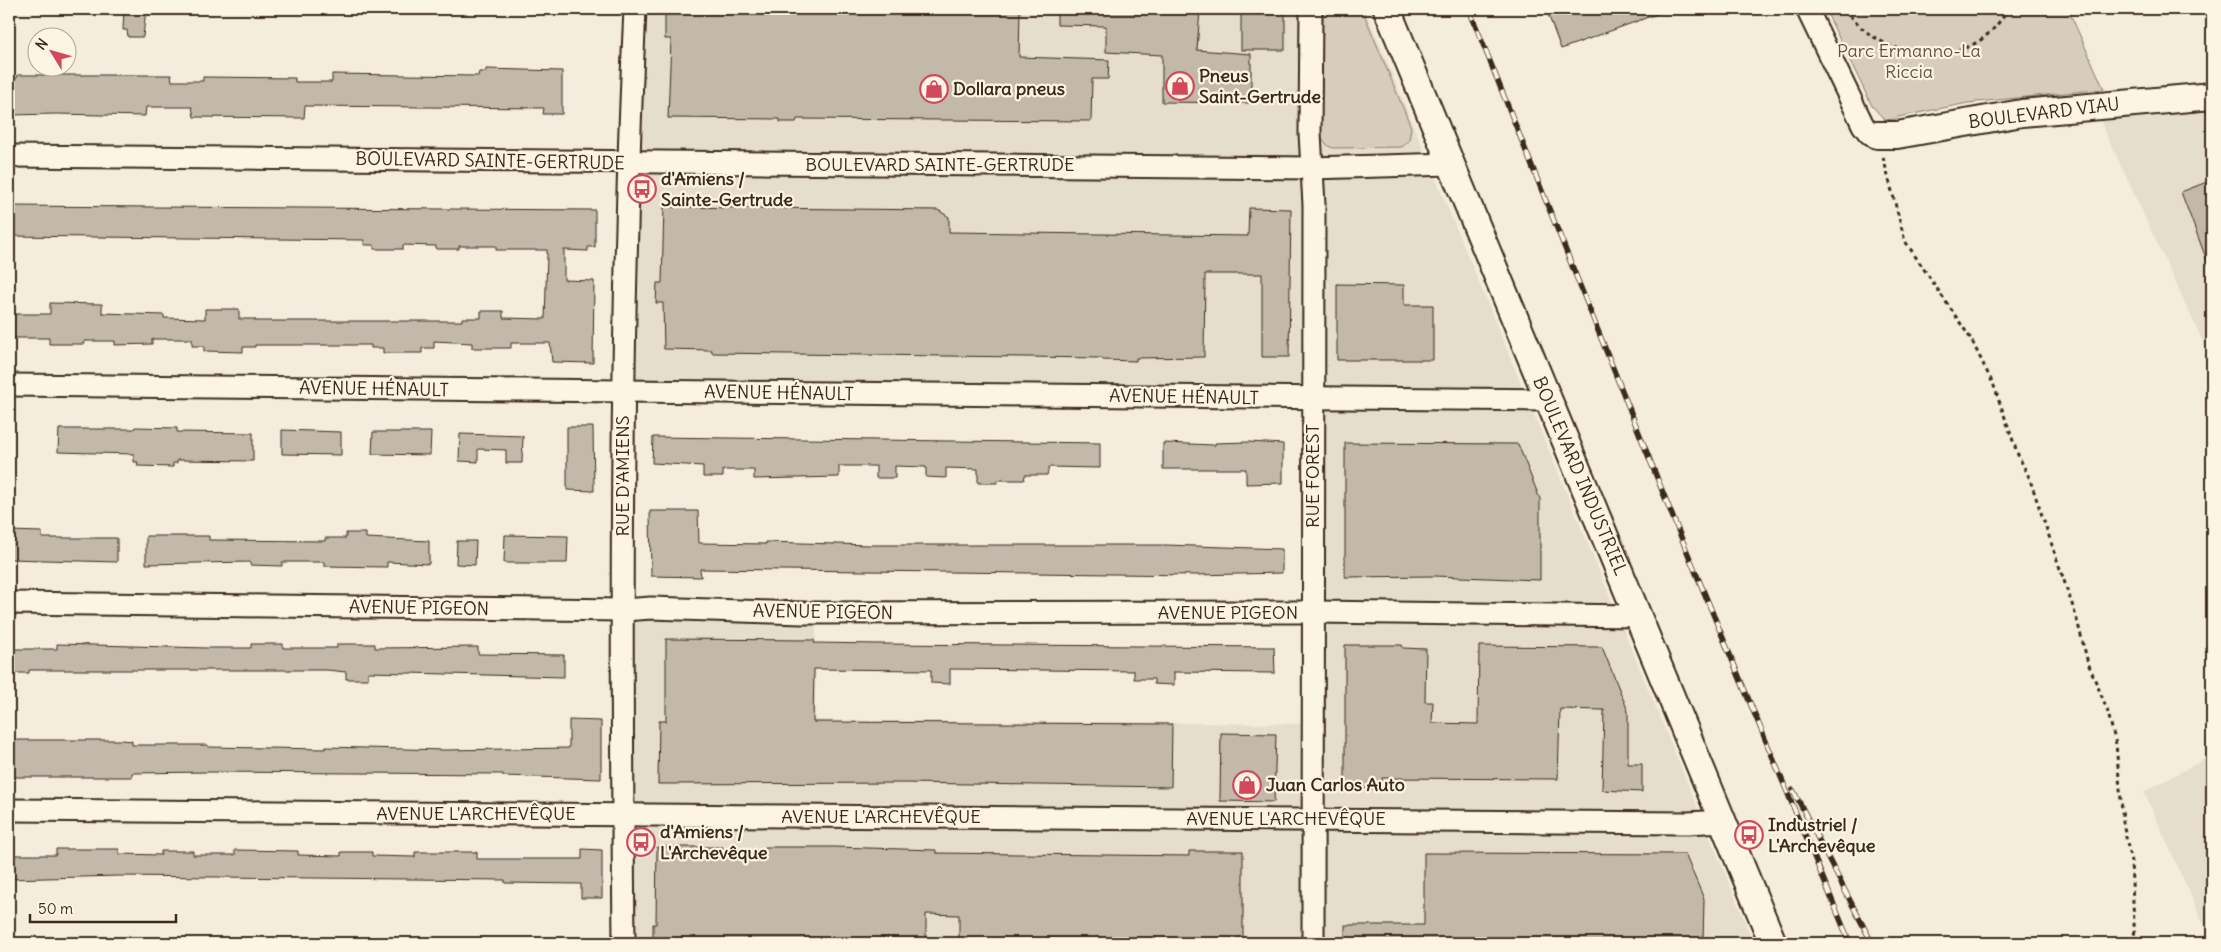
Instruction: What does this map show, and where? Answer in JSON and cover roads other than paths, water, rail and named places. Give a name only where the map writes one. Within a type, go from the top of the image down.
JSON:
[{"type":"street","name":"RUE D'AMIENS","points":[[624,943],[623,391],[628,162],[635,9]]},
{"type":"street","name":"RUE FOREST","points":[[1311,9],[1314,205],[1313,943]]},
{"type":"street","name":"BOULEVARD INDUSTRIEL","points":[[1387,9],[1773,943]]},
{"type":"street","points":[[1807,9],[1864,125],[1869,132],[1877,135]]},
{"type":"street","name":"BOULEVARD VIAU","points":[[1877,135],[1897,135],[2022,113],[2212,96]]},
{"type":"street","name":"BOULEVARD SAINTE-GERTRUDE","points":[[9,156],[1312,168],[1452,164]]},
{"type":"street","name":"AVENUE HÉNAULT","points":[[9,385],[1548,400]]},
{"type":"street","name":"AVENUE PIGEON","points":[[9,604],[624,610],[651,608],[802,613],[1314,612],[1638,616]]},
{"type":"street","name":"AVENUE L'ARCHEVÊQUE","points":[[9,810],[1688,823],[1723,821]]},
{"type":"railway","points":[[1469,9],[1676,525],[1850,943]]},
{"type":"railway","points":[[1793,790],[1872,943]]},
{"type":"place","name":"Pneus Saint-Gertrude","points":[[1180,86]]},
{"type":"place","name":"Dollara pneus","points":[[934,89]]},
{"type":"place","name":"d'Amiens / Sainte-Gertrude","points":[[642,189]]},
{"type":"place","name":"Juan Carlos Auto","points":[[1247,785]]},
{"type":"place","name":"Industriel / L'Archevêque","points":[[1749,835]]},
{"type":"place","name":"d'Amiens / L'Archevêque","points":[[641,842]]},
{"type":"park label","name":"Parc Ermanno-La Riccia","points":[[1909,61]]}]
